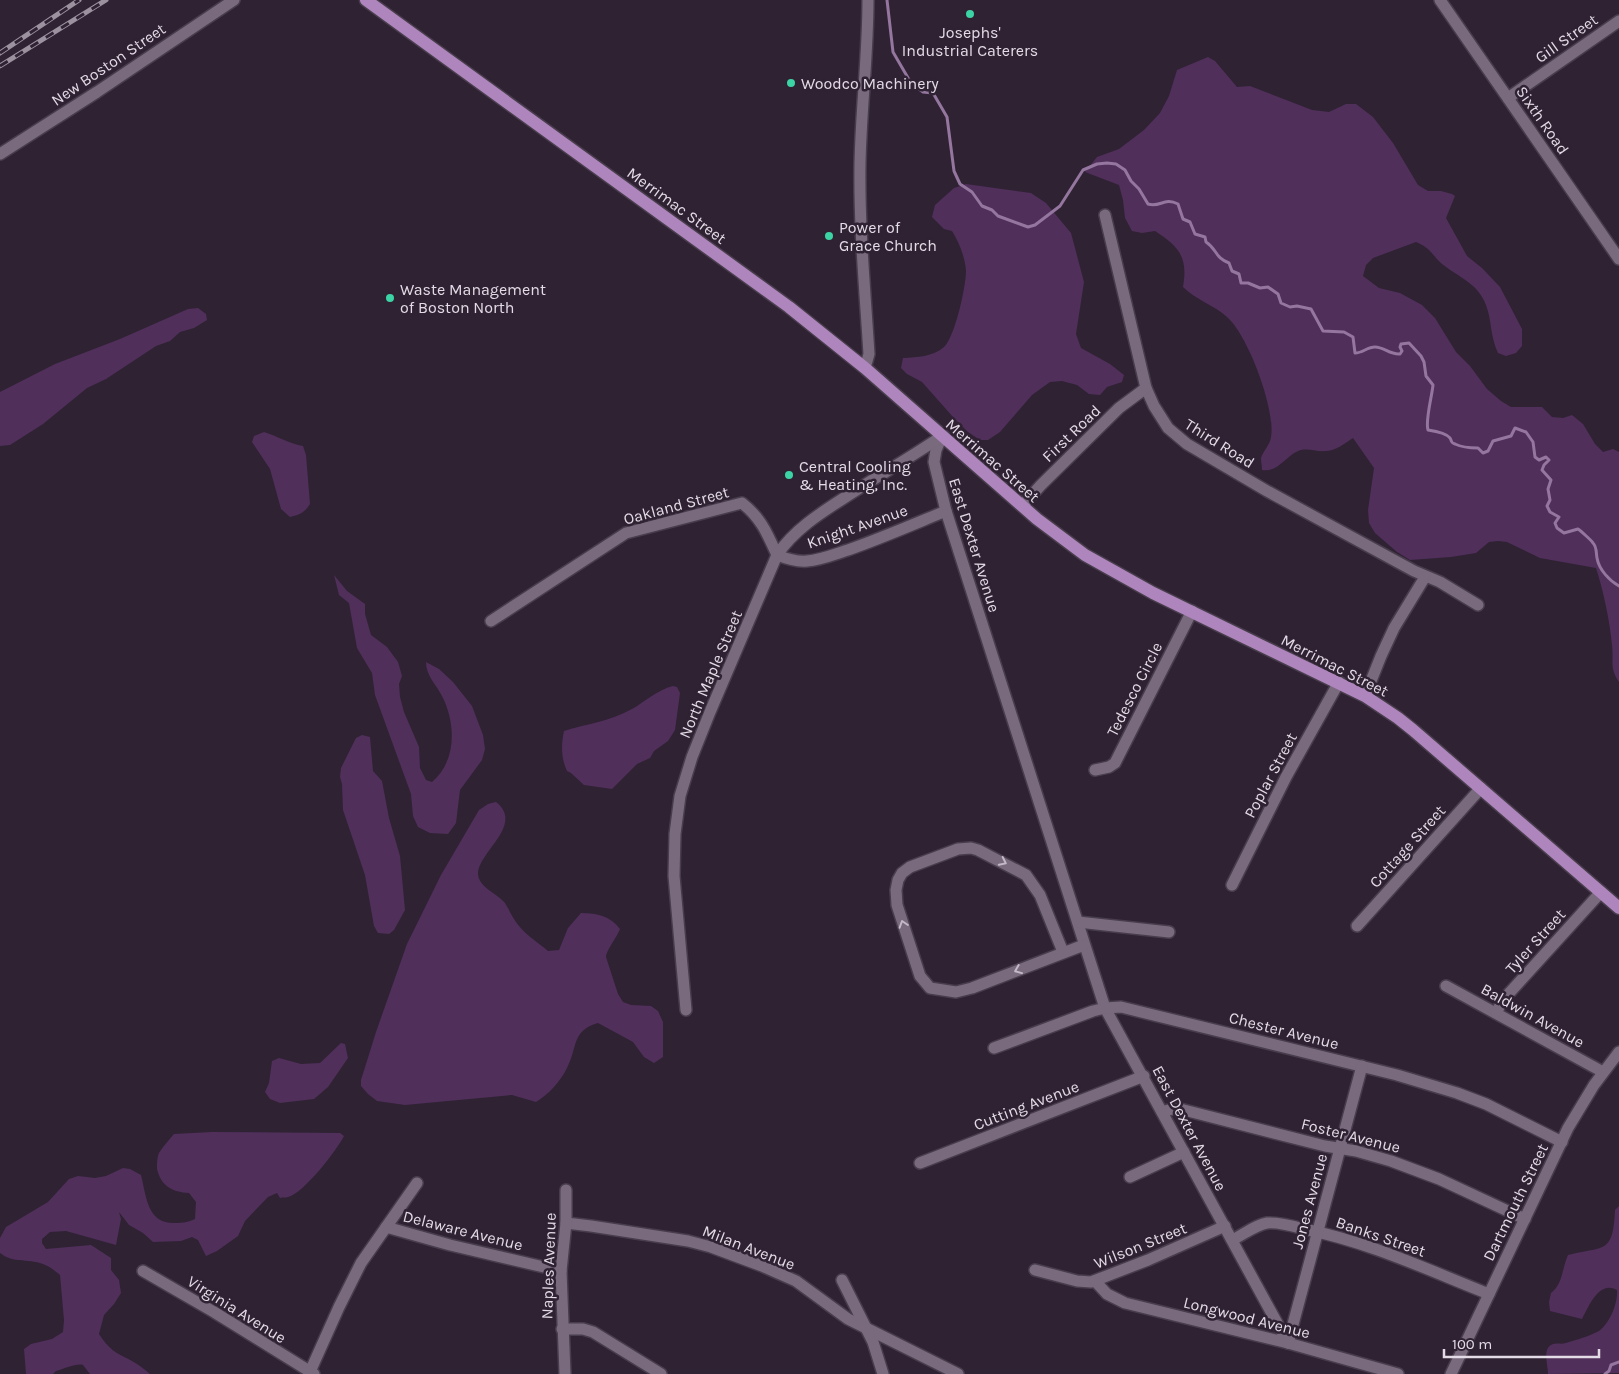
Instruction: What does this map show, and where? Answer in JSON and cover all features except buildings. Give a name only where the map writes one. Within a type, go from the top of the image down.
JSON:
[{"type":"main road","name":"Merrimac Street","points":[[366,0],[789,307],[865,368],[1060,538],[1112,571],[1365,696],[1398,718],[1619,908]]},
{"type":"street","name":"New Boston Street","points":[[0,154],[97,92],[234,0]]},
{"type":"street","points":[[865,368],[869,354],[860,185],[868,0]]},
{"type":"street","name":"Sixth Road","points":[[1440,0],[1619,259]]},
{"type":"street","name":"Gill Street","points":[[1508,98],[1619,21]]},
{"type":"street","name":"Third Road","points":[[1105,215],[1146,388],[1154,406],[1168,428],[1187,444],[1267,491],[1478,604]]},
{"type":"street","name":"First Road","points":[[1022,506],[1119,408],[1146,388]]},
{"type":"street","name":"East Dexter Avenue","points":[[942,436],[936,450],[934,462],[946,511],[1105,1008],[1144,1076],[1288,1343]]},
{"type":"street","name":"North Maple Street","points":[[686,1010],[674,876],[675,834],[680,796],[692,756],[777,554],[792,535],[813,519],[942,436]]},
{"type":"street","name":"Oakland Street","points":[[491,621],[626,533],[742,503],[754,513],[762,524],[777,554]]},
{"type":"street","name":"Knight Avenue","points":[[777,554],[791,560],[819,560],[946,511]]},
{"type":"street","points":[[1365,696],[1394,628],[1425,577]]},
{"type":"street","name":"Tedesco Circle","points":[[1095,770],[1109,767],[1115,763],[1192,612]]},
{"type":"street","name":"Poplar Street","points":[[1232,885],[1286,777],[1340,682]]},
{"type":"street","name":"Cottage Street","points":[[1357,926],[1480,788]]},
{"type":"street","points":[[1063,952],[1040,895],[1032,882],[1021,871],[978,850],[965,848],[950,851],[910,867],[902,873],[898,880],[896,890],[897,906],[920,976],[930,988],[956,992],[972,988],[1084,945]]},
{"type":"street","name":"Tyler Street","points":[[1496,1013],[1503,1000],[1601,892]]},
{"type":"street","points":[[1078,922],[1169,932]]},
{"type":"street","name":"Baldwin Avenue","points":[[1446,986],[1603,1072]]},
{"type":"street","name":"Chester Avenue","points":[[994,1048],[1093,1011],[1105,1008],[1125,1008],[1362,1066],[1427,1084],[1464,1096],[1510,1115],[1562,1142]]},
{"type":"street","name":"Dartmouth Street","points":[[1451,1374],[1576,1114],[1603,1072],[1619,1052]]},
{"type":"street","name":"Jones Avenue","points":[[1288,1343],[1362,1066]]},
{"type":"street","name":"Cutting Avenue","points":[[920,1163],[1144,1076]]},
{"type":"street","name":"Foster Avenue","points":[[1162,1112],[1180,1109],[1402,1164],[1525,1219]]},
{"type":"street","points":[[1130,1177],[1184,1152]]},
{"type":"street","points":[[311,1373],[353,1278],[373,1244],[417,1183]]},
{"type":"street","name":"Naples Avenue","points":[[566,1190],[566,1223],[561,1271],[562,1329],[566,1374]]},
{"type":"street","name":"Milan Avenue","points":[[566,1223],[674,1238],[711,1247],[789,1278],[848,1319],[958,1374]]},
{"type":"street","name":"Banks Street","points":[[1232,1240],[1268,1223],[1317,1231],[1389,1253],[1489,1294]]},
{"type":"street","name":"Wilson Street","points":[[1035,1270],[1077,1281],[1094,1281],[1148,1260],[1225,1226]]},
{"type":"street","name":"Delaware Avenue","points":[[386,1227],[450,1245],[561,1271]]},
{"type":"street","name":"Virginia Avenue","points":[[143,1271],[214,1312],[311,1373]]},
{"type":"street","points":[[842,1280],[866,1328],[878,1356],[883,1374]]},
{"type":"street","name":"Longwood Avenue","points":[[1094,1281],[1107,1294],[1125,1303],[1288,1343],[1398,1374]]},
{"type":"street","points":[[562,1329],[582,1329],[593,1332],[661,1374]]},
{"type":"shaded area","points":[[1208,57],[1215,61],[1237,87],[1250,86],[1312,110],[1329,112],[1346,104],[1356,104],[1373,117],[1393,143],[1418,185],[1428,191],[1441,191],[1455,196],[1446,218],[1467,256],[1482,268],[1500,287],[1522,329],[1522,346],[1516,353],[1506,356],[1498,353],[1488,311],[1478,291],[1442,264],[1428,249],[1416,242],[1373,258],[1366,265],[1363,276],[1379,288],[1400,293],[1422,305],[1435,318],[1456,352],[1470,366],[1487,389],[1501,401],[1511,407],[1542,407],[1552,417],[1563,418],[1572,415],[1583,424],[1595,444],[1603,452],[1613,449],[1619,452],[1619,682],[1614,673],[1610,626],[1596,568],[1540,558],[1507,542],[1498,541],[1489,542],[1476,553],[1410,560],[1397,552],[1375,533],[1369,523],[1368,510],[1374,468],[1353,438],[1329,451],[1305,449],[1298,451],[1277,467],[1262,470],[1261,458],[1271,437],[1269,409],[1259,374],[1235,326],[1227,317],[1183,287],[1183,261],[1171,242],[1155,231],[1142,233],[1132,231],[1125,218],[1119,185],[1085,172],[1097,157],[1119,149],[1144,130],[1160,113],[1169,96],[1177,70]]},
{"type":"shaded area","points":[[966,184],[1031,193],[1046,203],[1071,233],[1084,282],[1076,334],[1081,348],[1110,364],[1124,375],[1122,382],[1107,387],[1100,395],[1089,394],[1077,385],[1062,381],[1050,382],[1032,395],[1000,432],[988,440],[980,440],[968,432],[922,382],[907,374],[901,368],[903,358],[930,355],[944,347],[956,323],[966,278],[964,260],[952,231],[944,229],[932,217],[935,205],[954,188]]},
{"type":"shaded area","points":[[198,308],[206,314],[207,320],[194,328],[180,332],[170,341],[156,346],[106,379],[87,388],[43,424],[10,445],[0,446],[0,392],[55,364],[120,339],[188,309]]},
{"type":"shaded area","points":[[264,432],[303,446],[306,455],[310,504],[299,514],[290,517],[281,509],[270,469],[252,442],[254,436]]},
{"type":"shaded area","points":[[334,575],[347,591],[365,604],[365,614],[371,635],[387,647],[398,662],[402,676],[399,684],[400,697],[404,712],[419,747],[420,768],[426,780],[432,782],[446,764],[450,753],[452,730],[447,707],[429,676],[426,662],[439,669],[453,682],[472,706],[483,735],[485,749],[482,760],[460,790],[456,823],[448,834],[430,833],[418,827],[413,816],[411,794],[375,695],[372,673],[357,648],[349,603],[339,595]]},
{"type":"shaded area","points":[[673,686],[677,687],[680,693],[675,730],[668,741],[654,751],[650,758],[637,764],[612,789],[584,785],[567,771],[562,751],[564,731],[624,713],[657,693]]},
{"type":"shaded area","points":[[362,735],[370,737],[373,771],[382,781],[389,818],[400,856],[405,910],[394,930],[389,934],[378,933],[374,926],[365,875],[343,810],[341,768],[356,738]]},
{"type":"shaded area","points":[[496,802],[503,810],[505,819],[499,837],[481,864],[478,872],[481,882],[502,899],[522,930],[548,951],[559,950],[568,928],[581,913],[603,916],[612,921],[620,929],[606,957],[618,994],[623,1002],[631,1005],[651,1006],[658,1011],[663,1022],[663,1057],[654,1063],[644,1057],[633,1042],[598,1023],[589,1026],[579,1035],[567,1068],[558,1083],[536,1102],[512,1095],[405,1105],[377,1101],[361,1086],[361,1080],[407,944],[441,875],[479,810],[488,804]]},
{"type":"shaded area","points":[[341,1043],[345,1044],[348,1058],[328,1087],[314,1099],[280,1103],[270,1099],[265,1092],[269,1083],[272,1061],[279,1058],[301,1064],[320,1063]]},
{"type":"shaded area","points":[[212,1132],[340,1133],[344,1136],[327,1161],[302,1188],[287,1197],[280,1198],[277,1193],[268,1197],[245,1221],[238,1236],[217,1251],[206,1256],[198,1240],[192,1237],[181,1241],[153,1242],[143,1233],[129,1225],[119,1212],[121,1219],[116,1245],[66,1231],[50,1232],[42,1239],[46,1249],[91,1245],[111,1258],[111,1270],[119,1280],[121,1293],[104,1315],[99,1334],[112,1349],[150,1374],[90,1374],[83,1365],[74,1365],[56,1371],[53,1374],[26,1374],[24,1349],[31,1344],[52,1339],[63,1332],[64,1320],[60,1275],[43,1264],[10,1259],[0,1253],[0,1238],[6,1227],[48,1202],[69,1179],[78,1176],[95,1178],[106,1176],[123,1168],[130,1169],[141,1175],[146,1199],[157,1218],[172,1223],[195,1219],[196,1202],[189,1193],[172,1189],[161,1180],[157,1169],[158,1156],[174,1134]]},
{"type":"shaded area","points":[[1619,1206],[1619,1373],[1548,1374],[1546,1353],[1550,1346],[1574,1341],[1599,1331],[1607,1323],[1612,1312],[1617,1290],[1611,1288],[1605,1288],[1595,1296],[1582,1319],[1550,1311],[1549,1302],[1551,1293],[1558,1285],[1568,1255],[1605,1246],[1609,1241],[1614,1224],[1615,1210]]},
{"type":"waterway","points":[[887,0],[893,52],[911,83],[923,92],[933,93],[947,117],[954,171],[960,184],[972,192],[982,206],[992,210],[998,216],[1028,227],[1035,225],[1060,206],[1083,170],[1097,164],[1116,164],[1125,170],[1148,204],[1156,205],[1166,202],[1178,204],[1183,219],[1190,222],[1195,234],[1205,237],[1206,242],[1218,256],[1229,263],[1232,271],[1239,274],[1241,283],[1248,283],[1260,288],[1268,287],[1278,294],[1281,303],[1290,307],[1297,306],[1311,309],[1323,331],[1344,332],[1353,337],[1355,353],[1375,347],[1400,354],[1402,351],[1401,344],[1409,343],[1421,356],[1426,376],[1433,385],[1428,415],[1428,430],[1446,435],[1452,443],[1478,448],[1483,453],[1488,451],[1493,441],[1511,436],[1515,428],[1526,432],[1533,442],[1535,457],[1539,460],[1546,457],[1549,460],[1542,470],[1551,480],[1548,489],[1550,500],[1547,506],[1550,512],[1559,517],[1555,523],[1557,528],[1564,533],[1578,529],[1586,536],[1595,546],[1602,571],[1619,586]]},
{"type":"waterway","points":[[1605,1374],[1609,1371],[1611,1365],[1619,1362]]},
{"type":"railway","points":[[0,53],[79,0]]},
{"type":"railway","points":[[0,66],[106,0]]},
{"type":"place","name":"Josephs' Industrial Caterers","points":[[970,14]]},
{"type":"place","name":"Woodco Machinery","points":[[791,83]]},
{"type":"place","name":"Power of Grace Church","points":[[829,236]]},
{"type":"place","name":"Waste Management of Boston North","points":[[390,298]]},
{"type":"place","name":"Central Cooling & Heating, Inc.","points":[[789,475]]}]
